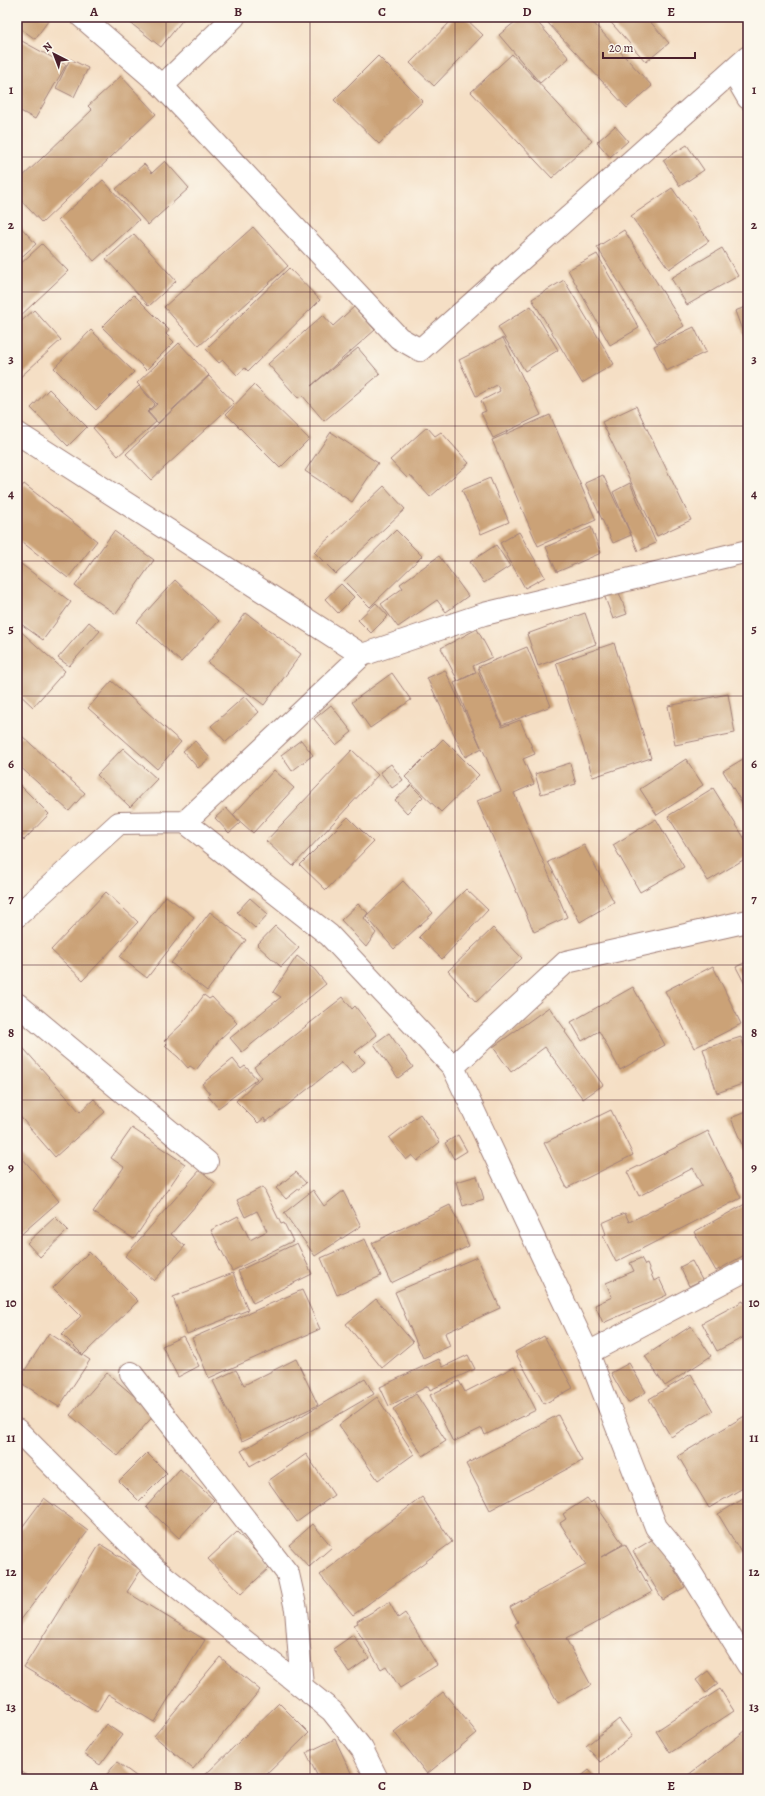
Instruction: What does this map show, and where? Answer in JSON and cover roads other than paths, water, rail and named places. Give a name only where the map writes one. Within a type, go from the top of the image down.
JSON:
[{"type":"street","points":[[82,17],[162,86],[399,338],[420,350],[740,65],[748,98]]},
{"type":"street","points":[[162,86],[234,17]]},
{"type":"street","points":[[21,442],[362,655]]},
{"type":"street","points":[[185,822],[362,655],[484,614],[748,550]]},
{"type":"street","points":[[17,916],[119,823],[185,822],[329,935],[453,1067],[588,1353],[656,1527],[684,1560],[748,1665]]},
{"type":"street","points":[[453,1067],[566,962],[748,920]]},
{"type":"street","points":[[17,1004],[207,1162]]},
{"type":"street","points":[[588,1353],[748,1269]]},
{"type":"street","points":[[131,1373],[288,1574],[296,1609],[302,1687]]},
{"type":"street","points":[[17,1430],[155,1570],[332,1711],[362,1748],[377,1779]]}]
